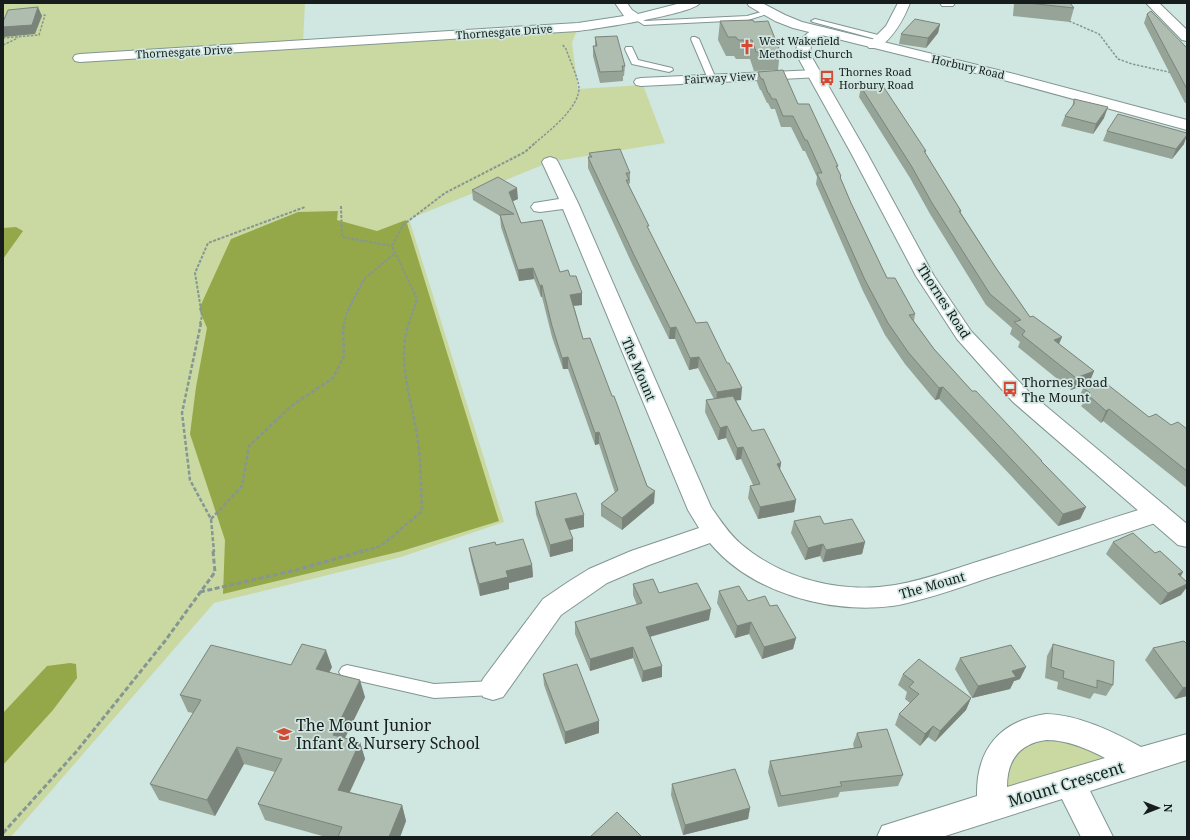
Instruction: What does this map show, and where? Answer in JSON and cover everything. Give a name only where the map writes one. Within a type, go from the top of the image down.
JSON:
[{"type":"main road","points":[[621,3],[627,13],[636,18]]},
{"type":"main road","name":"Thornesgate Drive","points":[[80,58],[578,27],[620,22],[660,14],[694,3]]},
{"type":"main road","name":"Horbury Road","points":[[752,3],[768,12],[798,25],[818,26],[1187,125]]},
{"type":"main road","points":[[878,42],[886,36],[904,3]]},
{"type":"main road","points":[[1152,3],[1187,36]]},
{"type":"main road","name":"Thornes Road","points":[[818,26],[801,49],[803,54],[859,153],[925,276],[964,335],[1021,397],[1187,538]]},
{"type":"main road","points":[[312,44],[313,30]]},
{"type":"main road","name":"Fairway View","points":[[641,82],[669,71],[712,79],[815,74]]},
{"type":"main road","name":"The Mount","points":[[550,162],[569,203],[700,510],[714,532],[732,551],[755,567],[783,581],[819,592],[866,598],[893,596],[950,581],[1158,513]]},
{"type":"main road","points":[[540,207],[569,203]]},
{"type":"main road","points":[[493,688],[552,607],[577,589],[598,576],[640,558],[714,532]]},
{"type":"main road","name":"Mount Crescent","points":[[993,807],[992,786],[995,764],[1002,751],[1013,737],[1032,730],[1054,727],[1078,732],[1140,762]]},
{"type":"main road","name":"Mount Crescent","points":[[893,837],[1187,747]]},
{"type":"main road","points":[[1070,783],[1098,837]]},
{"type":"lane","points":[[636,18],[644,24],[748,18],[768,12]]},
{"type":"lane","points":[[695,39],[712,79]]},
{"type":"lane","points":[[629,49],[635,62],[669,71]]},
{"type":"lane","points":[[347,672],[434,691],[493,688]]},
{"type":"path","points":[[3,38],[39,35],[45,15],[38,16]]},
{"type":"path","points":[[1065,20],[1099,34],[1118,59],[1176,74]]},
{"type":"path","points":[[3,45],[20,36]]},
{"type":"path","points":[[392,246],[404,225],[445,193],[525,152],[558,123],[574,104],[579,88],[566,49],[559,41]]},
{"type":"path","points":[[341,206],[342,237],[392,246]]},
{"type":"path","points":[[3,833],[76,752],[165,640],[215,572],[211,519],[190,480],[182,413],[202,316],[195,273],[208,243],[305,207]]},
{"type":"path","points":[[200,592],[296,570],[381,546],[422,511],[419,449],[404,364],[406,332],[417,299],[392,246]]},
{"type":"path","points":[[211,519],[242,486],[249,446],[291,406],[333,378],[344,356],[343,330],[347,312],[364,279],[395,253]]},
{"type":"green space","points":[[3,3],[305,3],[303,42],[578,27],[572,43],[578,89],[643,85],[665,143],[550,162],[409,219],[504,522],[401,557],[214,603],[11,837],[3,837]]},
{"type":"green space","points":[[338,211],[337,220],[377,231],[406,220],[499,521],[402,551],[223,594],[225,540],[190,434],[196,387],[207,328],[199,309],[231,239],[298,212]]},
{"type":"green space","points":[[16,227],[23,231],[3,259],[3,228]]},
{"type":"green space","points":[[70,663],[76,664],[77,678],[53,710],[3,765],[3,713],[47,666]]},
{"type":"green space","points":[[1032,729],[1139,762],[993,807],[992,786]]},
{"type":"building","points":[[1028,3],[1070,3],[1074,8]]},
{"type":"building","points":[[38,7],[32,25],[3,27],[3,22],[8,10]]},
{"type":"building","points":[[1151,11],[1187,48],[1187,89],[1147,14]]},
{"type":"building","points":[[915,19],[940,24],[928,38],[901,34]]},
{"type":"building","points":[[753,20],[754,22],[768,21],[780,51],[756,52],[752,40],[738,40],[736,37],[728,37],[720,21]]},
{"type":"building","points":[[617,36],[625,66],[622,66],[623,71],[600,72],[593,46],[597,46],[595,37]]},
{"type":"building","points":[[783,70],[798,104],[809,104],[838,166],[836,166],[851,203],[887,278],[895,278],[915,314],[909,315],[934,349],[972,391],[976,391],[1086,507],[1063,514],[943,387],[939,388],[908,352],[888,323],[865,280],[817,173],[822,173],[807,140],[805,140],[793,116],[783,116],[776,99],[772,99],[768,93],[763,79],[761,79],[758,72]]},
{"type":"building","points":[[883,86],[926,151],[924,151],[961,211],[959,211],[1030,317],[1033,316],[1062,337],[1054,340],[1094,371],[1076,378],[1022,335],[1025,331],[1014,322],[1021,320],[990,294],[861,87]]},
{"type":"building","points":[[1074,99],[1108,107],[1096,124],[1065,116],[1074,104]]},
{"type":"building","points":[[1118,114],[1187,133],[1187,135],[1176,149],[1107,131]]},
{"type":"building","points":[[620,149],[630,173],[626,173],[629,180],[626,180],[649,226],[647,226],[696,323],[707,322],[727,363],[729,363],[742,388],[717,392],[699,357],[690,358],[676,327],[670,328],[588,157],[592,157],[589,153]]},
{"type":"building","points":[[498,177],[517,188],[509,192],[521,223],[542,220],[560,272],[568,270],[570,276],[576,276],[582,293],[570,295],[583,339],[590,338],[612,396],[614,396],[647,486],[655,491],[622,518],[601,504],[618,490],[599,432],[595,433],[568,357],[562,358],[542,285],[540,286],[533,268],[518,270],[500,215],[514,214],[472,190]]},
{"type":"building","points":[[1103,381],[1149,417],[1156,414],[1171,425],[1178,422],[1187,429],[1187,471],[1109,409],[1106,411],[1087,394],[1090,393],[1083,388]]},
{"type":"building","points":[[733,396],[752,431],[764,429],[781,463],[777,464],[796,500],[760,507],[750,486],[760,484],[743,447],[737,448],[727,426],[720,428],[706,400]]},
{"type":"building","points":[[576,493],[584,515],[565,519],[573,539],[550,545],[535,502]]},
{"type":"building","points":[[820,516],[824,524],[852,519],[865,542],[826,550],[823,544],[808,548],[794,521]]},
{"type":"building","points":[[1133,533],[1155,553],[1160,551],[1183,572],[1178,574],[1187,582],[1187,584],[1168,593],[1113,542]]},
{"type":"building","points":[[523,539],[532,565],[506,571],[508,577],[479,584],[469,548],[495,542],[496,545]]},
{"type":"building","points":[[653,579],[659,593],[697,583],[711,609],[646,627],[662,666],[643,671],[633,647],[590,659],[575,622],[642,603],[633,584]]},
{"type":"building","points":[[739,586],[748,601],[765,596],[770,606],[777,605],[796,638],[764,647],[751,622],[737,626],[719,591]]},
{"type":"building","points":[[1184,641],[1187,644],[1187,687],[1183,688],[1153,648]]},
{"type":"building","points":[[302,644],[326,650],[316,669],[360,680],[333,735],[360,742],[338,790],[402,805],[389,837],[338,837],[342,827],[258,804],[282,759],[237,747],[207,800],[150,784],[201,700],[180,695],[211,645],[291,665]]},
{"type":"building","points":[[1053,644],[1114,661],[1113,685],[1097,680],[1097,688],[1063,678],[1064,671],[1051,667]]},
{"type":"building","points":[[1011,645],[1026,667],[1012,671],[1016,677],[978,686],[960,658]]},
{"type":"building","points":[[919,659],[971,698],[940,731],[933,726],[925,734],[899,714],[919,694],[909,687],[914,682],[903,674]]},
{"type":"building","points":[[577,664],[599,721],[565,732],[543,674]]},
{"type":"building","points":[[887,729],[903,775],[840,782],[842,786],[781,796],[770,761],[862,747],[857,733]]},
{"type":"building","points":[[735,769],[750,808],[685,825],[672,784]]},
{"type":"building","points":[[617,812],[642,837],[590,837]]},
{"type":"place","name":"West Wakefield Methodist Church","points":[[747,47]]},
{"type":"place","name":"Thornes Road Horbury Road","points":[[827,78]]},
{"type":"place","name":"Thornes Road The Mount","points":[[1010,389]]},
{"type":"place","name":"The Mount Junior Infant & Nursery School","points":[[284,734]]}]
